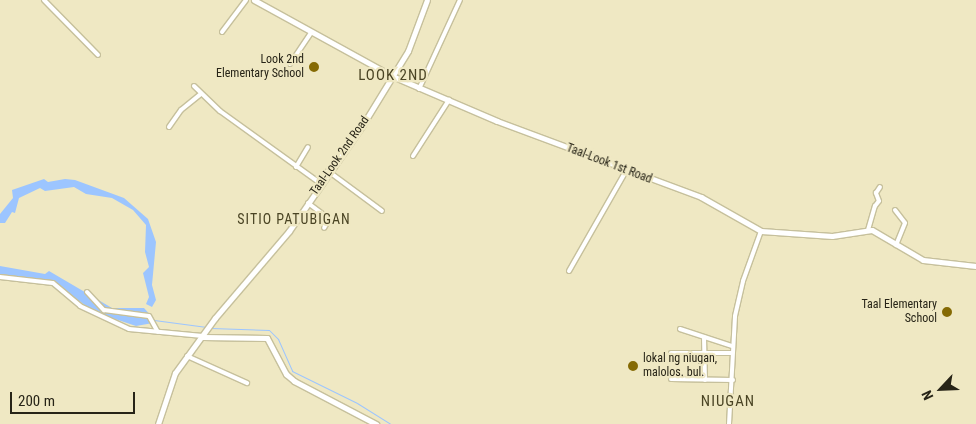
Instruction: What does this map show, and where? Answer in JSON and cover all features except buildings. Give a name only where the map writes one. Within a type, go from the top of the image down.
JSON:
[{"type":"street","points":[[44,0],[98,55]]},
{"type":"street","points":[[222,32],[246,0]]},
{"type":"street","name":"Taal-Look 1st Road","points":[[254,0],[310,34],[419,89],[626,171],[701,196],[761,231],[832,236],[868,230]]},
{"type":"street","name":"Taal-Look 2nd Road","points":[[204,336],[308,203],[408,51],[427,0]]},
{"type":"street","points":[[419,89],[460,0]]},
{"type":"street","points":[[290,64],[310,34]]},
{"type":"street","points":[[194,86],[201,94],[320,184]]},
{"type":"street","points":[[169,127],[201,94]]},
{"type":"street","points":[[413,156],[449,100]]},
{"type":"street","points":[[296,167],[308,147]]},
{"type":"street","points":[[328,171],[382,211]]},
{"type":"street","points":[[569,271],[626,171]]},
{"type":"street","points":[[880,187],[876,193],[879,201],[874,206],[868,230],[923,260],[976,266]]},
{"type":"street","points":[[308,203],[329,219],[324,228]]},
{"type":"street","points":[[895,210],[905,223],[896,245]]},
{"type":"street","points":[[729,424],[733,380],[732,346],[744,280],[761,231]]},
{"type":"street","points":[[0,278],[52,283],[96,315],[129,329],[157,330],[204,336],[267,338],[286,374],[294,381],[376,424]]},
{"type":"street","points":[[87,292],[104,310],[140,313],[149,316],[157,330]]},
{"type":"street","points":[[680,329],[732,346]]},
{"type":"street","points":[[158,424],[175,373],[186,356],[204,336]]},
{"type":"street","points":[[704,337],[705,380]]},
{"type":"street","points":[[671,353],[732,353]]},
{"type":"street","points":[[186,356],[248,383]]},
{"type":"street","points":[[671,379],[733,380]]},
{"type":"water","points":[[44,179],[48,182],[65,179],[75,180],[124,198],[148,219],[156,242],[152,285],[156,300],[152,307],[146,304],[149,297],[143,273],[149,267],[145,252],[146,225],[133,210],[112,198],[86,194],[74,187],[45,191],[40,188],[19,198],[15,213],[12,212],[5,223],[0,223],[0,214],[13,198],[12,190]]},
{"type":"water","points":[[0,266],[45,274],[49,271],[112,308],[144,308],[153,318],[153,323],[136,326],[94,312],[54,282],[0,276]]},
{"type":"waterway","points":[[154,320],[207,327]]},
{"type":"waterway","points":[[211,328],[269,330],[278,339],[292,371],[357,403],[390,424]]},
{"type":"place","name":"Look 2nd Elementary School","points":[[314,67]]},
{"type":"place","name":"Taal Elementary School","points":[[947,312]]},
{"type":"place","name":"lokal ng niugan, malolos. bul.","points":[[633,366]]},
{"type":"district","name":"LOOK 2ND","points":[[393,76]]},
{"type":"district","name":"SITIO PATUBIGAN","points":[[294,219]]},
{"type":"district","name":"NIUGAN","points":[[728,402]]}]
